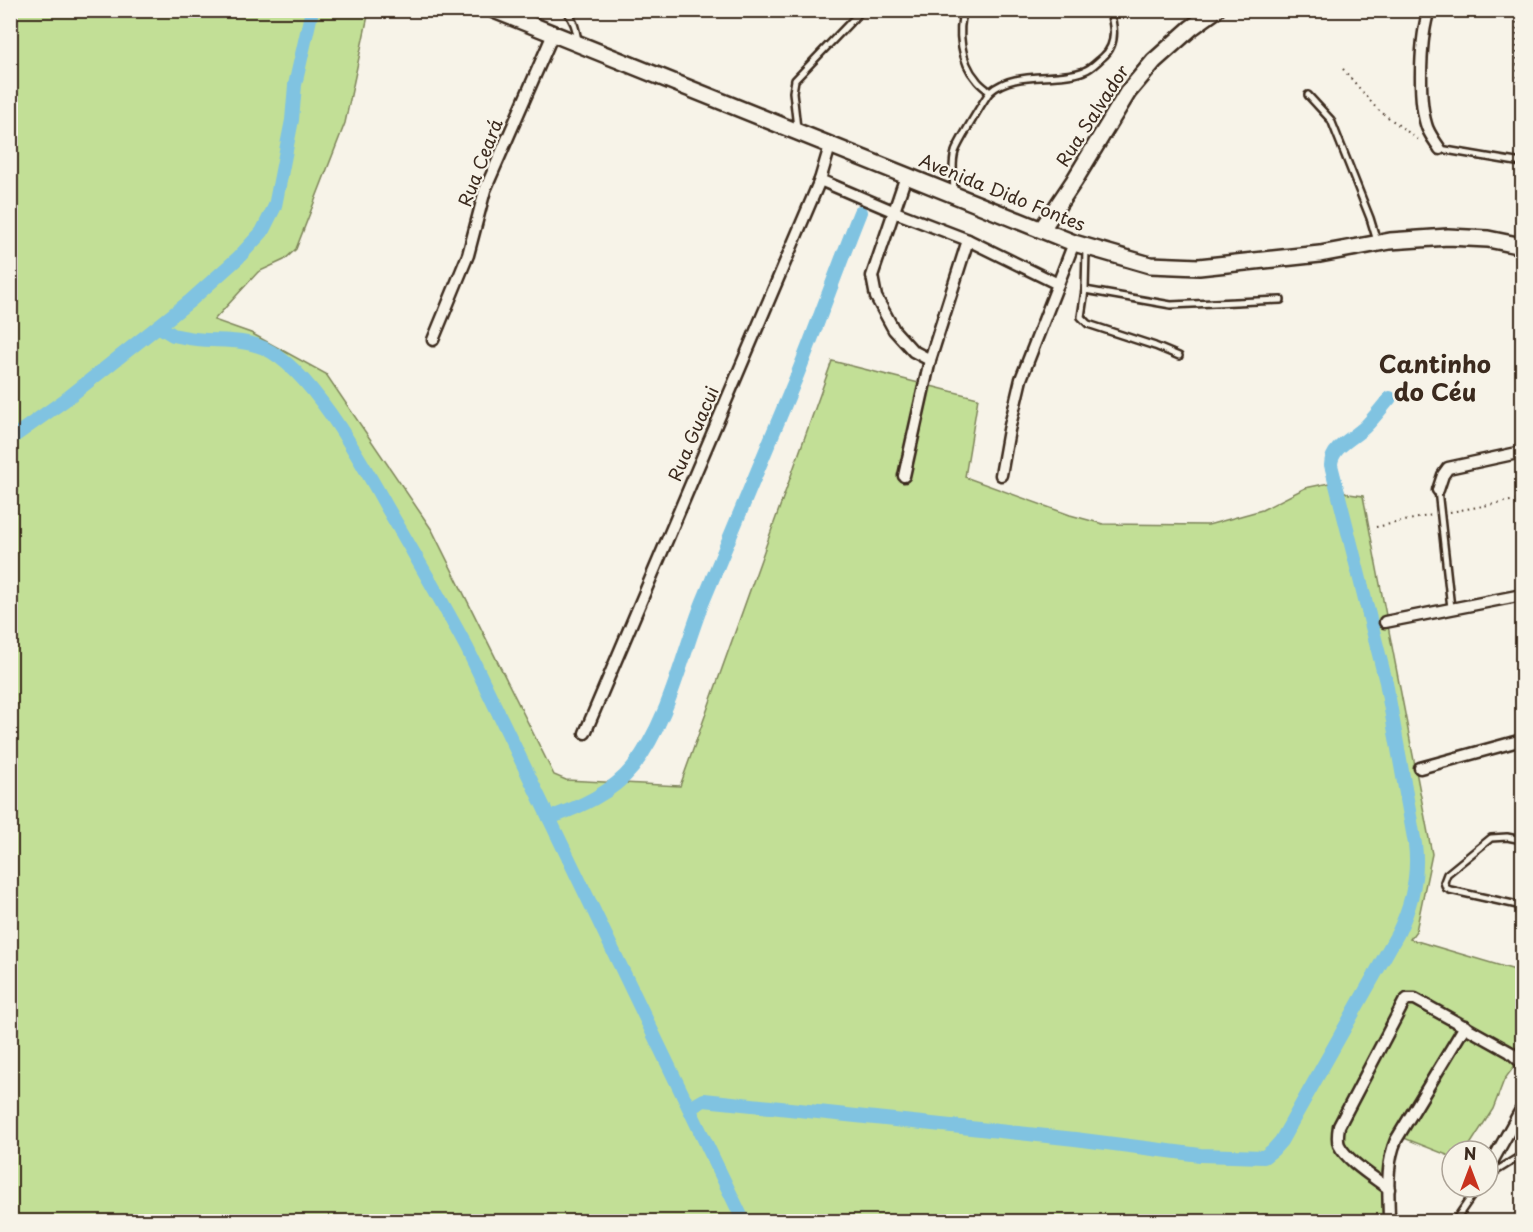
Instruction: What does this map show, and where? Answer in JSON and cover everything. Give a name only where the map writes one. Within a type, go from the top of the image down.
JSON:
[{"type":"street","name":"Avenida Dido Fontes","points":[[494,10],[1080,245],[1150,265],[1199,267],[1320,254],[1377,243],[1448,237],[1488,239],[1522,246]]},
{"type":"street","name":"Rua Salvador","points":[[1042,229],[1128,92],[1154,61],[1191,28],[1216,10]]},
{"type":"street","points":[[1429,10],[1424,32],[1422,88],[1426,125],[1440,149]]},
{"type":"street","name":"Rua Ceará","points":[[434,340],[468,255],[485,190],[553,34]]},
{"type":"street","name":"Rua Guacui","points":[[585,733],[820,180],[830,146]]},
{"type":"street","points":[[906,176],[872,276],[876,297],[894,330],[913,351],[930,360]]},
{"type":"street","points":[[820,180],[968,240],[1058,284]]},
{"type":"street","points":[[904,476],[930,360],[968,240]]},
{"type":"street","points":[[1001,475],[1021,379],[1058,284],[1080,245]]},
{"type":"street","points":[[1438,490],[1448,468],[1522,452]]},
{"type":"street","points":[[1385,622],[1522,595]]},
{"type":"street","points":[[1420,768],[1522,740]]},
{"type":"street","points":[[1389,1189],[1353,1160],[1339,1145],[1339,1126],[1401,1005],[1407,999],[1415,999],[1465,1026],[1510,1052],[1522,1063]]},
{"type":"street","points":[[1389,1221],[1390,1154],[1396,1140],[1465,1026]]},
{"type":"street","points":[[1500,1147],[1522,1107]]},
{"type":"lane","points":[[797,133],[793,92],[795,80],[861,10]]},
{"type":"lane","points":[[964,10],[961,32],[963,50],[975,78],[990,92]]},
{"type":"lane","points":[[954,194],[955,151],[990,92],[1007,83],[1030,77],[1072,75],[1087,70],[1106,54],[1114,40],[1114,23],[1109,10]]},
{"type":"lane","points":[[565,11],[571,16],[579,44]]},
{"type":"lane","points":[[1308,95],[1331,120],[1370,218],[1377,243]]},
{"type":"lane","points":[[1440,149],[1522,163]]},
{"type":"lane","points":[[1080,245],[1085,290],[1081,317],[1088,324],[1179,356]]},
{"type":"lane","points":[[1085,290],[1171,305],[1281,300]]},
{"type":"lane","points":[[1438,490],[1451,608]]},
{"type":"lane","points":[[1522,840],[1507,837],[1491,838],[1447,874],[1444,882],[1446,888],[1450,890],[1522,906]]},
{"type":"lane","points":[[1500,1169],[1522,1156]]},
{"type":"lane","points":[[1454,1221],[1470,1199]]},
{"type":"path","points":[[1516,10],[1518,100],[1522,107]]},
{"type":"path","points":[[1343,69],[1377,109],[1419,141],[1440,149]]},
{"type":"green space","points":[[10,11],[369,11],[345,123],[296,249],[284,260],[258,272],[214,320],[251,333],[326,374],[432,530],[554,775],[566,780],[680,786],[832,361],[978,398],[965,477],[1070,515],[1103,524],[1208,525],[1262,510],[1305,488],[1329,483],[1349,494],[1363,496],[1432,854],[1416,931],[1410,939],[1522,972],[1522,1056],[1504,1080],[1493,1109],[1474,1139],[1440,1139],[1440,1152],[1394,1134],[1384,1221],[11,1221]]},
{"type":"waterway","points":[[10,439],[65,400],[190,301],[238,258],[262,232],[275,206],[292,120],[295,85],[312,10]]},
{"type":"waterway","points":[[549,818],[584,804],[605,792],[625,776],[645,749],[656,729],[702,604],[796,378],[860,212]]},
{"type":"waterway","points":[[158,326],[173,335],[193,339],[245,342],[264,348],[282,359],[317,396],[350,444],[467,648],[744,1222]]},
{"type":"waterway","points":[[690,1108],[704,1100],[1075,1139],[1200,1155],[1264,1157],[1273,1150],[1281,1141],[1398,933],[1411,900],[1415,878],[1415,844],[1386,682],[1331,465],[1339,448],[1365,427],[1390,398]]},
{"type":"district","name":"Cantinho do Céu","points":[[1435,379]]}]
